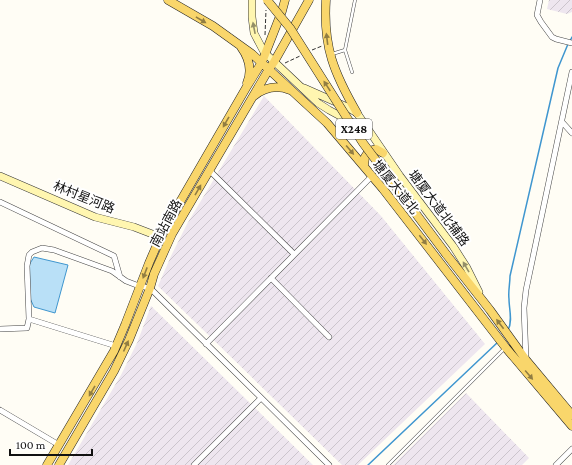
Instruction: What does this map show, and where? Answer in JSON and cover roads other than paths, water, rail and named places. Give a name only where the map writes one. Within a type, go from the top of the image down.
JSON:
[{"type":"main road","name":"塘厦大道北","points":[[168,0],[240,45],[262,62],[327,123],[372,176],[505,347],[572,426]]},
{"type":"main road","name":"塘厦大道北辅路","points":[[252,0],[254,33],[266,54],[323,106],[335,114],[360,125],[369,132]]},
{"type":"main road","name":"南站南路","points":[[48,465],[116,346],[160,237],[262,62],[285,0]]},
{"type":"main road","name":"南站南路","points":[[59,465],[114,371],[129,340],[150,288],[154,274],[172,234],[309,0]]},
{"type":"main road","points":[[326,0],[326,28],[330,55],[340,84],[357,113]]},
{"type":"main road","name":"塘厦大道北","points":[[266,4],[290,28],[363,143],[490,310],[526,360],[572,415]]},
{"type":"main road","points":[[240,45],[246,54],[250,67],[250,74],[246,88]]},
{"type":"main road","points":[[252,98],[260,92],[274,87],[282,87],[294,92]]},
{"type":"main road","name":"塘厦大道北辅路","points":[[304,88],[357,113],[383,153],[460,256],[483,302]]},
{"type":"main road","points":[[364,166],[365,157],[369,151],[376,150],[383,153]]},
{"type":"main road","name":"林村星河路","points":[[0,176],[95,216],[134,227],[160,237]]},
{"type":"street","points":[[540,0],[537,15],[552,37],[561,41],[572,43]]},
{"type":"street","points":[[526,360],[524,308],[526,290],[572,72]]},
{"type":"street","points":[[562,122],[572,133]]},
{"type":"street","points":[[210,170],[294,254]]},
{"type":"street","points":[[206,344],[372,176]]},
{"type":"street","points":[[0,202],[114,256],[120,277]]},
{"type":"street","points":[[0,329],[27,328],[29,319],[27,266],[29,255],[32,252],[42,248],[54,250],[112,271],[126,281],[150,288],[329,465]]},
{"type":"street","points":[[271,278],[329,336]]},
{"type":"street","points":[[29,319],[116,346]]},
{"type":"street","points":[[194,465],[260,398]]},
{"type":"street","points":[[0,410],[59,445]]},
{"type":"street","points":[[556,465],[572,449]]},
{"type":"lane","points":[[352,72],[345,50],[355,0]]},
{"type":"lane","points":[[330,55],[345,50]]},
{"type":"lane","points":[[388,465],[505,347]]},
{"type":"water","points":[[34,257],[68,265],[55,313],[34,307],[29,296],[29,265]]},
{"type":"waterway","points":[[570,41],[572,37]]},
{"type":"waterway","points":[[508,330],[511,319],[509,296],[510,276],[558,68],[568,44]]},
{"type":"waterway","points":[[368,465],[498,342]]}]
